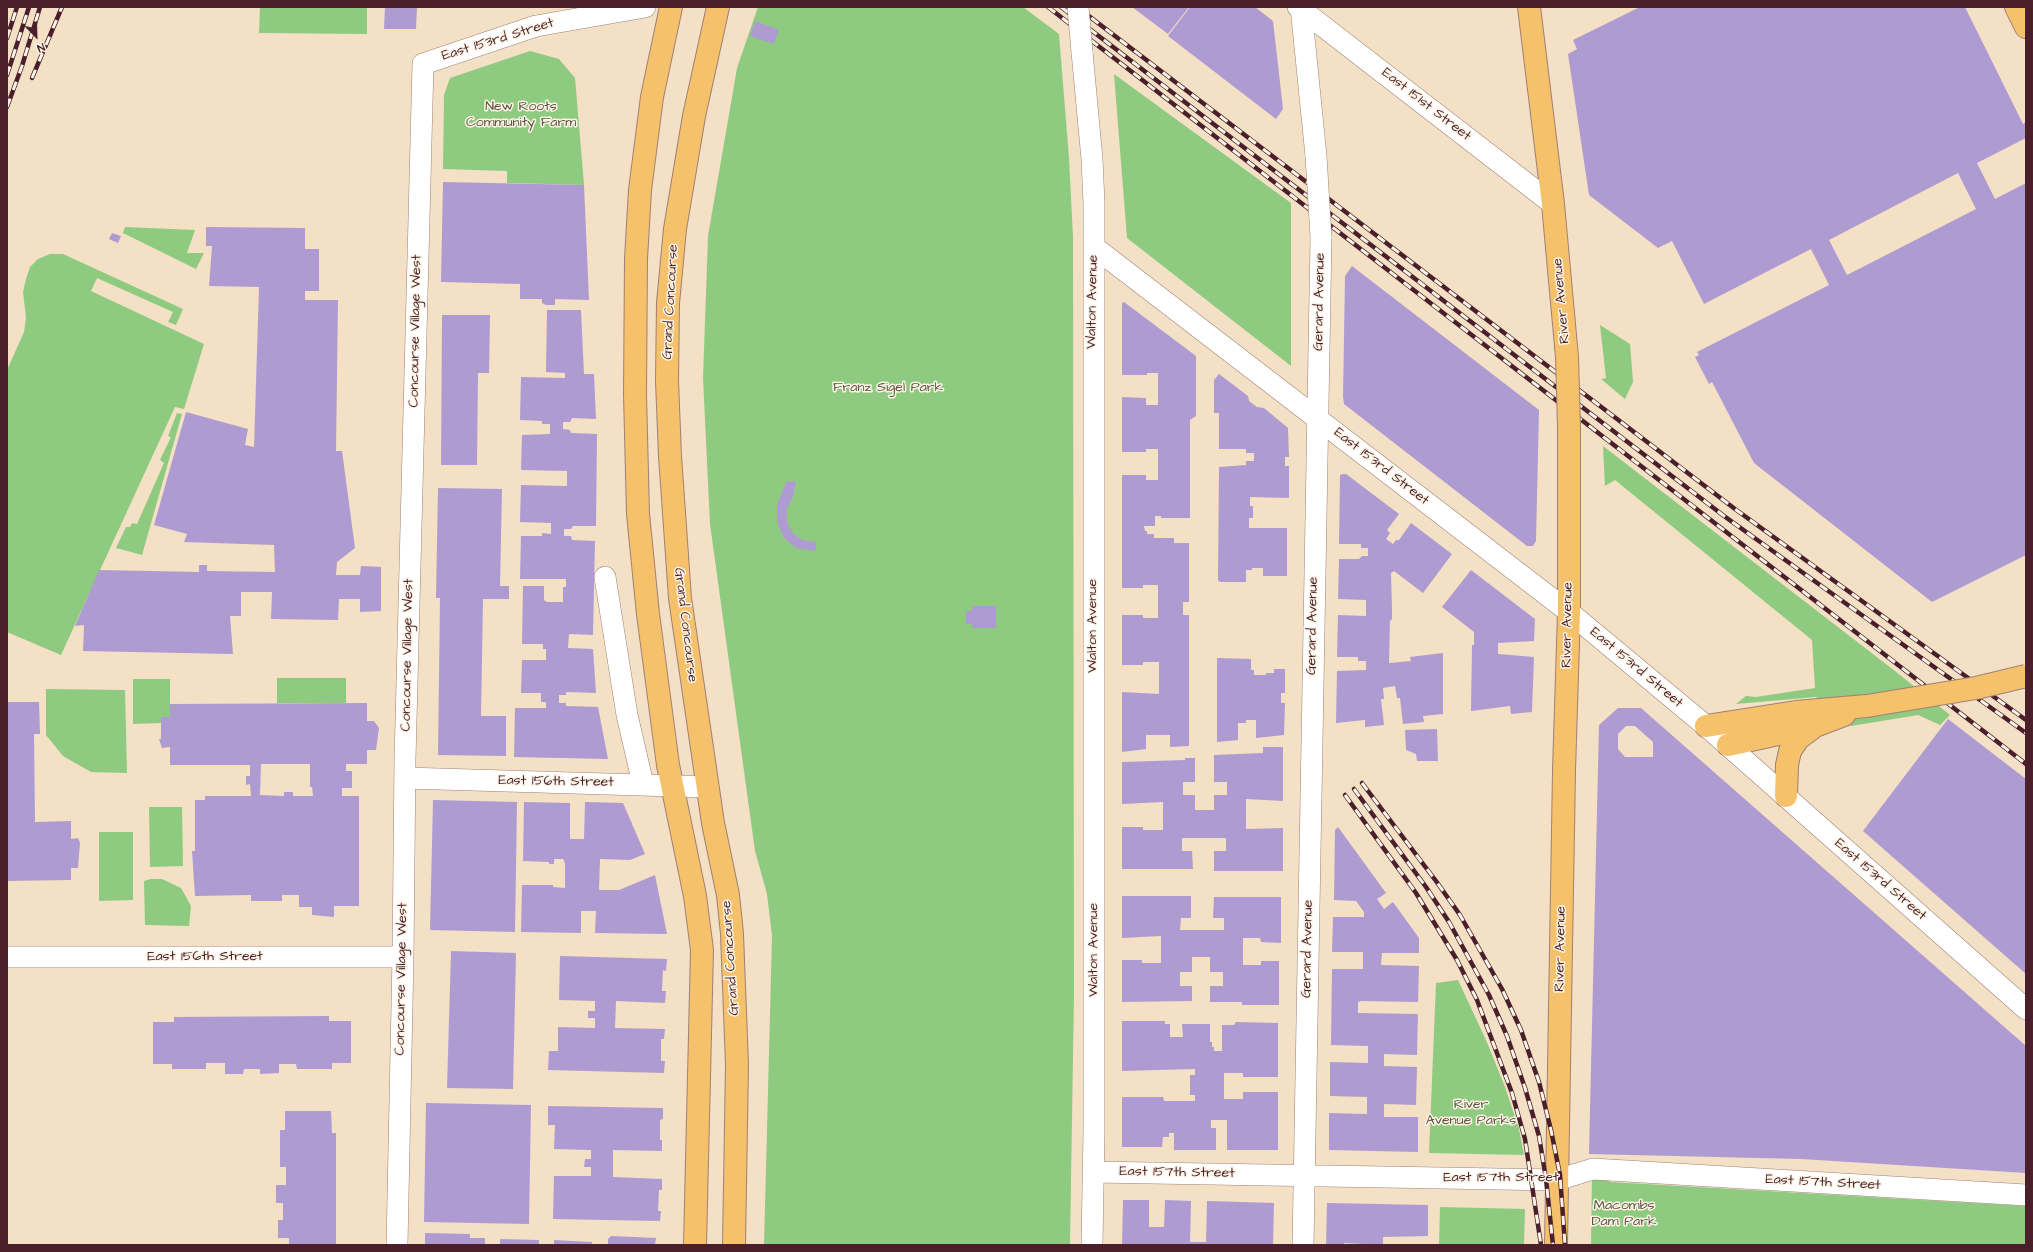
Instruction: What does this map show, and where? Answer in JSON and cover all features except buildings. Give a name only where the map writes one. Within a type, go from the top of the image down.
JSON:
[{"type":"main road","name":"Grand Concourse","points":[[671,7],[652,98],[640,190],[636,247],[634,349],[638,514],[653,655],[672,786],[695,896],[702,966],[695,1245]]},
{"type":"main road","name":"Grand Concourse","points":[[718,7],[703,68],[684,170],[671,265],[667,339],[670,456],[676,558],[688,660],[713,823],[728,895],[732,934],[737,1065],[734,1245]]},
{"type":"main road","name":"River Avenue","points":[[1529,7],[1553,204],[1567,357],[1569,426],[1569,612],[1564,771],[1556,1245]]},
{"type":"main road","points":[[2016,7],[2026,27]]},
{"type":"main road","points":[[1706,726],[1796,712],[1867,706],[1976,688],[2026,676]]},
{"type":"main road","points":[[1728,745],[1815,726],[1867,706]]},
{"type":"main road","points":[[1786,796],[1787,765],[1790,751],[1798,739],[1815,726]]},
{"type":"street","name":"East 153rd Street","points":[[423,64],[536,26],[645,7]]},
{"type":"street","name":"Walton Avenue","points":[[1078,7],[1092,159],[1094,247],[1092,360],[1094,1172],[1092,1245]]},
{"type":"street","name":"East 151st Street","points":[[1300,8],[1553,204]]},
{"type":"street","name":"Gerard Avenue","points":[[1300,8],[1316,156],[1321,237],[1303,1245]]},
{"type":"street","name":"Concourse Village West","points":[[397,1245],[404,957],[405,778],[423,64]]},
{"type":"street","name":"East 153rd Street","points":[[1094,247],[1569,612],[1728,745],[2026,1009]]},
{"type":"street","points":[[605,577],[627,714],[644,784]]},
{"type":"street","name":"East 156th Street","points":[[405,778],[708,787]]},
{"type":"street","name":"East 156th Street","points":[[7,957],[404,957]]},
{"type":"street","name":"East 157th Street","points":[[1094,1172],[1557,1180],[1593,1169],[2026,1195]]},
{"type":"green space","points":[[260,7],[367,7],[367,34],[259,33]]},
{"type":"green space","name":"Franz Sigel Park","points":[[758,7],[1023,7],[1059,34],[1069,158],[1073,237],[1074,994],[1070,1245],[764,1245],[772,936],[767,894],[755,851],[710,524],[703,378],[708,236],[737,68]]},
{"type":"green space","name":"New Roots Community Farm","points":[[530,51],[559,59],[575,78],[584,185],[507,183],[507,171],[443,169],[444,95],[450,78]]},
{"type":"green space","points":[[1114,74],[1291,203],[1291,366],[1127,238]]},
{"type":"green space","points":[[125,227],[195,230],[187,253],[204,253],[196,269],[123,233]]},
{"type":"green space","points":[[50,254],[63,254],[183,309],[176,325],[168,322],[173,312],[97,278],[91,291],[204,344],[184,409],[175,407],[61,655],[7,632],[7,370],[24,332],[26,318],[23,292],[30,267],[38,259]]},
{"type":"green space","points":[[1600,325],[1630,344],[1633,382],[1625,399],[1601,379],[1606,378]]},
{"type":"green space","points":[[177,413],[182,414],[142,555],[116,548],[126,527],[130,527],[132,523],[137,524],[164,463],[160,460],[171,437],[168,436]]},
{"type":"green space","points":[[1603,446],[1950,715],[1940,725],[1918,715],[1851,726],[1816,697],[1736,704],[1746,696],[1756,697],[1815,688],[1812,640],[1615,480],[1605,486]]},
{"type":"green space","points":[[277,678],[346,678],[346,703],[277,703]]},
{"type":"green space","points":[[133,679],[170,679],[170,717],[161,717],[161,723],[133,724]]},
{"type":"green space","points":[[46,689],[125,690],[127,773],[91,772],[63,756],[46,735]]},
{"type":"green space","points":[[149,807],[182,807],[183,866],[150,867]]},
{"type":"green space","points":[[99,832],[133,832],[133,900],[99,901]]},
{"type":"green space","points":[[151,879],[162,879],[181,888],[191,906],[189,926],[145,925],[144,881]]},
{"type":"green space","name":"River Avenue Parks","points":[[1458,980],[1486,1040],[1505,1087],[1519,1129],[1524,1155],[1429,1153],[1436,983]]},
{"type":"green space","name":"Macombs Dam Park","points":[[1592,1174],[1611,1182],[2026,1206],[2026,1245],[1591,1245]]},
{"type":"green space","points":[[1440,1207],[1525,1209],[1524,1245],[1439,1245]]},
{"type":"railway","points":[[7,38],[17,7]]},
{"type":"railway","points":[[7,75],[29,7]]},
{"type":"railway","points":[[7,107],[22,66],[40,7]]},
{"type":"railway","points":[[32,78],[62,7]]},
{"type":"railway","points":[[1048,7],[2026,764]]},
{"type":"railway","points":[[1061,7],[1724,516],[2026,733]]},
{"type":"railway","points":[[1077,7],[1735,509],[2026,720]]},
{"type":"railway","points":[[1362,783],[1460,915],[1502,989],[1521,1030],[1539,1082],[1551,1130],[1560,1175],[1565,1245]]},
{"type":"railway","points":[[1354,789],[1426,887],[1449,922],[1489,995],[1507,1036],[1525,1088],[1539,1136],[1546,1179],[1553,1245]]},
{"type":"railway","points":[[1345,795],[1416,893],[1457,960],[1477,1000],[1512,1093],[1525,1139],[1541,1245]]}]
